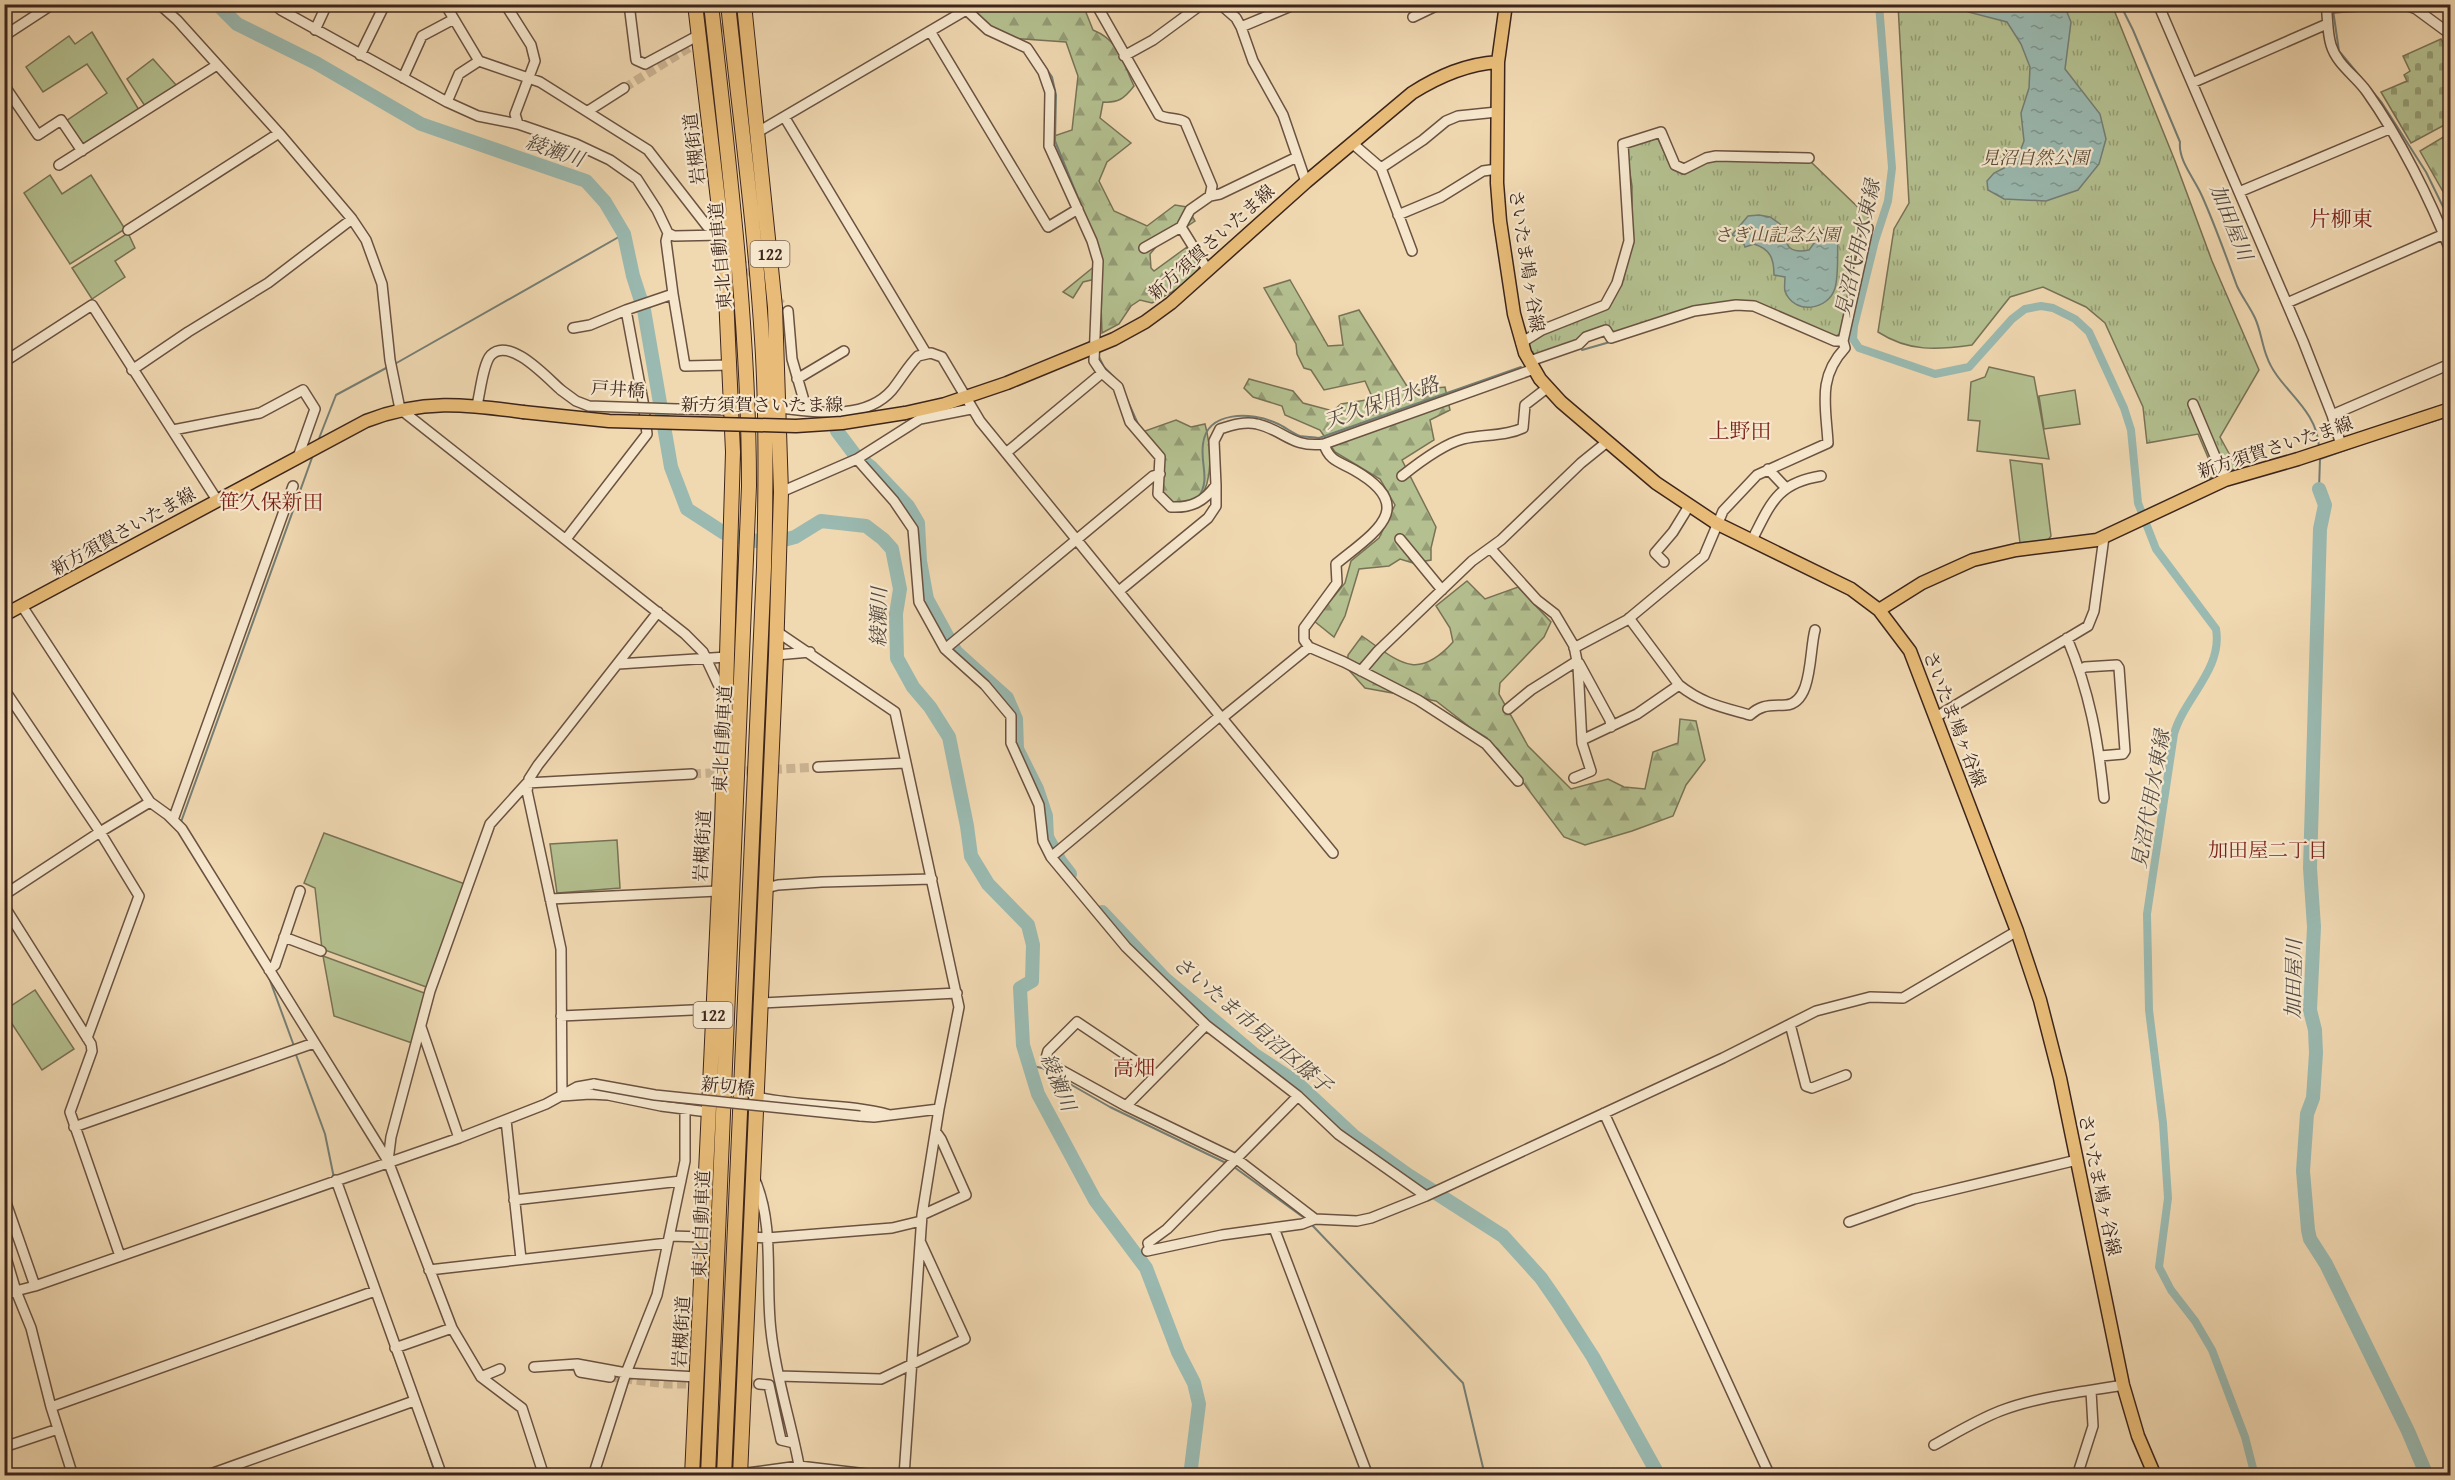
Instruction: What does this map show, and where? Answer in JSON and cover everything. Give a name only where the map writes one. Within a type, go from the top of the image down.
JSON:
[{"type":"highway","name":"岩槻街道","points":[[692,1476],[714,1009],[734,459],[731,365],[722,235],[695,4]]},
{"type":"highway","name":"東北自動車道","points":[[708,1476],[748,562],[749,486],[748,410],[741,275],[711,4]]},
{"type":"highway","name":"東北自動車道","points":[[724,1476],[766,495],[761,328],[728,4]]},
{"type":"highway","name":"122","points":[[740,1475],[780,570],[781,498],[776,307],[744,4]]},
{"type":"main road","name":"さいたま鳩ヶ谷線","points":[[1506,4],[1498,62],[1497,169],[1500,221],[1514,314],[1521,343],[1547,388],[1656,483],[1716,523],[1851,590],[1879,610],[1910,651],[2017,931],[2050,1036],[2123,1385],[2138,1436],[2155,1476]]},
{"type":"main road","name":"新方須賀さいたま線","points":[[4,615],[366,421],[400,410],[441,404],[477,405],[609,422],[795,426],[842,423],[968,404],[1129,332],[1158,314],[1397,104],[1428,82],[1464,67],[1498,62]]},
{"type":"main road","name":"新方須賀さいたま線","points":[[1879,610],[1929,579],[1973,560],[2016,550],[2077,543],[2104,537],[2225,480],[2451,409]]},
{"type":"street","points":[[4,36],[52,4]]},
{"type":"street","points":[[159,4],[177,20],[279,133],[352,219],[366,240],[382,284],[390,360],[400,410],[692,640],[707,659],[718,684],[726,693]]},
{"type":"street","points":[[274,4],[315,30],[447,102],[478,116],[518,124],[597,153],[637,179],[657,210],[668,233],[674,236],[722,235]]},
{"type":"street","points":[[315,30],[327,4]]},
{"type":"street","points":[[360,55],[385,4]]},
{"type":"street","points":[[445,4],[479,61],[528,77],[588,111],[648,150],[707,226]]},
{"type":"street","points":[[628,4],[636,60],[645,64],[699,35]]},
{"type":"street","points":[[1096,4],[1159,115],[1167,119],[1181,119],[1185,122],[1212,186],[1210,196]]},
{"type":"street","points":[[1124,56],[1153,40],[1202,4]]},
{"type":"street","points":[[1220,4],[1236,18],[1241,27],[1253,61],[1283,115],[1306,182]]},
{"type":"street","points":[[1241,27],[1296,4]]},
{"type":"street","points":[[1415,4],[1414,16],[1440,4]]},
{"type":"street","points":[[2158,4],[2287,303],[2332,415],[2341,445]]},
{"type":"street","points":[[2389,4],[2326,6],[2331,46],[2340,62],[2367,92],[2389,129],[2419,180],[2451,250]]},
{"type":"street","points":[[2403,4],[2416,9],[2451,34]]},
{"type":"street","points":[[508,5],[531,45],[535,62],[515,114],[518,124]]},
{"type":"street","points":[[758,132],[930,31],[963,7],[988,30],[1027,48],[1040,66],[1050,92],[1049,146],[1078,209],[1098,261],[1094,361],[1102,373],[1118,387],[1130,422],[1160,457],[1158,494],[1171,507],[1186,508],[1199,503],[1216,485]]},
{"type":"street","points":[[403,78],[422,36],[454,19]]},
{"type":"street","points":[[2192,83],[2327,24]]},
{"type":"street","points":[[930,31],[1048,227],[1078,209]]},
{"type":"street","points":[[447,102],[459,74],[479,61]]},
{"type":"street","points":[[59,165],[217,64]]},
{"type":"street","points":[[4,85],[38,135],[61,120],[82,151]]},
{"type":"street","points":[[588,111],[624,87]]},
{"type":"street","points":[[1381,168],[1452,118],[1497,112]]},
{"type":"street","points":[[785,118],[926,353]]},
{"type":"street","points":[[2239,192],[2389,129]]},
{"type":"street","points":[[1521,343],[1542,330],[1605,305],[1613,290],[1629,241],[1623,144],[1661,132],[1675,165],[1684,169],[1716,156],[1809,158]]},
{"type":"street","points":[[128,230],[279,133]]},
{"type":"street","points":[[1352,143],[1381,168],[1412,251]]},
{"type":"street","points":[[1144,248],[1181,227],[1190,210],[1210,196],[1220,194],[1297,157]]},
{"type":"street","points":[[1398,215],[1441,197],[1483,171],[1497,169]]},
{"type":"street","points":[[132,370],[188,332],[268,283],[352,219]]},
{"type":"street","points":[[1181,227],[1208,269]]},
{"type":"street","points":[[1508,709],[1629,618],[1704,556],[1716,523],[1744,487],[1768,469],[1828,443],[1824,390],[1830,368],[1845,348],[1843,341],[1868,228]]},
{"type":"street","points":[[668,233],[666,241],[685,366],[731,365]]},
{"type":"street","points":[[2287,303],[2444,234]]},
{"type":"street","points":[[573,328],[590,325],[673,294]]},
{"type":"street","points":[[4,362],[92,305],[217,500]]},
{"type":"street","points":[[1119,591],[1208,518],[1216,506],[1214,441],[1220,429],[1233,424],[1259,424],[1293,441],[1309,446],[1324,444],[1532,365],[1579,344],[1586,337],[1606,330],[1611,338],[1694,310],[1736,305],[1754,306],[1835,340],[1843,341]]},
{"type":"street","points":[[566,539],[647,434],[626,310]]},
{"type":"street","points":[[788,311],[792,359],[807,411]]},
{"type":"street","name":"戸井橋","points":[[477,405],[486,363],[491,355],[506,350],[517,353],[561,390],[576,401],[589,406],[733,410]]},
{"type":"street","points":[[797,379],[844,351]]},
{"type":"street","points":[[780,408],[826,414],[863,408],[881,400],[892,390],[918,356],[926,353],[942,357],[968,404],[1006,453],[1334,853]]},
{"type":"street","points":[[2332,415],[2451,364]]},
{"type":"street","points":[[1006,453],[1102,373]]},
{"type":"street","points":[[1402,476],[1424,460],[1463,439],[1508,433],[1523,428],[1525,405],[1547,388]]},
{"type":"street","points":[[173,430],[260,413],[303,390],[315,409],[298,457]]},
{"type":"street","points":[[781,498],[857,459],[920,418],[968,404]]},
{"type":"street","points":[[2193,404],[2225,480]]},
{"type":"street","points":[[1362,671],[1378,651],[1473,561],[1517,525],[1581,463],[1607,442]]},
{"type":"street","points":[[1324,444],[1327,455],[1354,470],[1385,494],[1389,505],[1385,518],[1369,537],[1336,564],[1336,583],[1304,628],[1304,640],[1309,647],[1418,700],[1486,744],[1518,781]]},
{"type":"street","points":[[857,459],[894,501],[913,529],[919,602],[949,646],[1011,717],[1011,743],[1039,805],[1043,841],[1051,857],[1126,947],[1206,1025],[1298,1096],[1338,1134],[1430,1194]]},
{"type":"street","points":[[1768,469],[1786,488]]},
{"type":"street","points":[[949,646],[1153,476],[1160,474]]},
{"type":"street","points":[[1752,540],[1770,505],[1786,488],[1802,479],[1821,476]]},
{"type":"street","points":[[173,820],[293,486]]},
{"type":"street","points":[[1664,562],[1655,553],[1673,532],[1689,506]]},
{"type":"street","points":[[1936,717],[2088,626],[2092,619],[2104,537]]},
{"type":"street","points":[[1400,539],[1442,590]]},
{"type":"street","points":[[1490,548],[1537,600],[1555,614],[1565,629],[1576,656],[1610,720],[1611,727]]},
{"type":"street","points":[[22,606],[150,802],[182,829],[388,1161],[452,1328],[481,1377],[522,1408],[544,1476]]},
{"type":"street","points":[[388,1161],[391,1137],[430,991],[490,824],[527,783],[538,765],[658,612]]},
{"type":"street","points":[[1629,618],[1679,685],[1706,703],[1750,715],[1766,705],[1795,703],[1800,699],[1805,689],[1815,630]]},
{"type":"street","points":[[776,631],[895,712],[957,993],[959,1007],[939,1109],[922,1218],[904,1476]]},
{"type":"street","points":[[2067,638],[2089,696],[2100,756],[2104,798]]},
{"type":"street","points":[[1051,857],[1309,647]]},
{"type":"street","points":[[776,655],[810,652]]},
{"type":"street","points":[[1574,778],[1591,771],[1582,740],[1576,656]]},
{"type":"street","points":[[618,664],[728,657]]},
{"type":"street","points":[[2080,670],[2085,667],[2117,665],[2119,668],[2125,751],[2123,754],[2100,756]]},
{"type":"street","points":[[1582,740],[1650,706],[1679,685]]},
{"type":"street","points":[[4,689],[100,832],[139,896],[87,1038]]},
{"type":"street","points":[[818,767],[905,763]]},
{"type":"street","points":[[527,783],[692,774]]},
{"type":"street","points":[[527,783],[561,948],[562,1096]]},
{"type":"street","points":[[4,895],[150,802]]},
{"type":"street","points":[[766,888],[822,882],[932,879]]},
{"type":"street","points":[[269,970],[274,965],[300,891]]},
{"type":"street","points":[[550,899],[718,891]]},
{"type":"street","points":[[4,906],[87,1038],[92,1051],[70,1112],[120,1256]]},
{"type":"street","points":[[1298,1096],[1238,1160],[1190,1204],[1167,1229],[1148,1243],[1148,1250],[1311,1220],[1357,1221],[1371,1218],[1430,1194],[1724,1058],[1816,1011],[1870,997],[1903,998],[2017,931]]},
{"type":"street","points":[[284,937],[321,951]]},
{"type":"street","points":[[761,1003],[957,993]]},
{"type":"street","points":[[561,1016],[714,1009]]},
{"type":"street","points":[[1156,1075],[1077,1022],[1048,1051],[1046,1058],[1050,1064],[1126,1106],[1238,1160],[1311,1220]]},
{"type":"street","points":[[1790,1024],[1806,1086],[1812,1088],[1846,1075]]},
{"type":"street","points":[[1126,1106],[1206,1025]]},
{"type":"street","points":[[421,1027],[459,1138]]},
{"type":"street","points":[[74,1127],[314,1043]]},
{"type":"street","name":"新切橋","points":[[562,1096],[577,1087],[594,1084],[654,1095],[860,1116],[890,1114]]},
{"type":"street","points":[[4,1294],[35,1286],[459,1138],[562,1096],[608,1095],[685,1110],[708,1112]]},
{"type":"street","points":[[757,1097],[777,1102],[868,1109],[890,1114],[939,1109]]},
{"type":"street","points":[[599,1476],[592,1475],[626,1373],[657,1295],[685,1161],[685,1110]]},
{"type":"street","points":[[1604,1113],[1770,1476]]},
{"type":"street","points":[[506,1120],[520,1259]]},
{"type":"street","points":[[751,1237],[767,1238],[891,1228],[922,1218],[966,1195],[936,1132]]},
{"type":"street","points":[[1849,1222],[1914,1199],[2077,1160]]},
{"type":"street","points":[[753,1174],[762,1194],[767,1238],[771,1331],[800,1471]]},
{"type":"street","points":[[336,1180],[442,1476]]},
{"type":"street","points":[[514,1200],[681,1181]]},
{"type":"street","points":[[4,1197],[35,1286]]},
{"type":"street","points":[[1274,1228],[1368,1476]]},
{"type":"street","points":[[429,1270],[669,1239],[703,1237]]},
{"type":"street","points":[[779,1376],[881,1379],[965,1339],[920,1240]]},
{"type":"street","points":[[4,1251],[16,1291],[31,1328],[51,1407],[73,1476]]},
{"type":"street","points":[[51,1407],[375,1291]]},
{"type":"street","points":[[395,1348],[452,1328]]},
{"type":"street","points":[[534,1367],[577,1364],[626,1373],[697,1377]]},
{"type":"street","points":[[577,1364],[579,1372],[610,1377]]},
{"type":"street","points":[[481,1377],[500,1370]]},
{"type":"street","points":[[759,1384],[769,1385],[782,1440],[794,1443]]},
{"type":"street","points":[[1934,1445],[1978,1420],[2002,1410],[2025,1403],[2123,1385]]},
{"type":"street","points":[[2077,1476],[2093,1426],[2091,1391]]},
{"type":"street","points":[[205,1476],[414,1401]]},
{"type":"street","points":[[4,1447],[58,1429]]},
{"type":"street","points":[[740,1475],[800,1471],[884,1476]]},
{"type":"green space","points":[[956,5],[1083,5],[1093,30],[1115,46],[1134,86],[1120,99],[1103,102],[1100,118],[1131,143],[1107,162],[1099,181],[1114,211],[1147,226],[1175,205],[1187,207],[1195,221],[1156,247],[1150,254],[1151,268],[1154,271],[1187,247],[1199,269],[1188,283],[1152,303],[1140,300],[1131,306],[1119,324],[1102,333],[1100,278],[1083,282],[1073,298],[1063,292],[1100,260],[1046,148],[1051,137],[1072,130],[1078,76],[1066,42],[992,37]]},
{"type":"green space","name":"見沼自然公園","points":[[1898,5],[2112,5],[2175,161],[2212,261],[2259,370],[2220,437],[2237,468],[2208,479],[2212,467],[2198,434],[2147,443],[2143,407],[2105,323],[2086,307],[2043,287],[2010,297],[1972,345],[1924,348],[1901,343],[1878,332],[1894,229],[1909,203]]},
{"type":"green space","points":[[92,32],[139,110],[82,145],[66,121],[107,93],[87,64],[43,92],[26,67],[69,36],[75,44]]},
{"type":"green space","points":[[2441,39],[2450,55],[2450,122],[2411,143],[2381,92],[2407,81],[2404,75],[2410,71],[2403,56]]},
{"type":"green space","points":[[153,59],[177,86],[145,106],[127,79]]},
{"type":"green space","points":[[2450,133],[2450,204],[2420,151]]},
{"type":"green space","name":"さぎ山記念公園","points":[[1657,137],[1671,167],[1682,172],[1709,161],[1730,157],[1811,162],[1869,218],[1859,236],[1840,334],[1834,337],[1775,310],[1752,303],[1698,306],[1617,334],[1606,329],[1535,358],[1525,344],[1545,333],[1606,309],[1632,242],[1632,186],[1626,147]]},
{"type":"green space","points":[[50,175],[62,194],[91,175],[125,229],[70,264],[24,193]]},
{"type":"green space","points":[[128,233],[135,248],[115,261],[125,277],[92,299],[72,268]]},
{"type":"green space","points":[[1290,280],[1328,346],[1343,345],[1339,316],[1359,310],[1410,391],[1445,387],[1450,410],[1430,420],[1434,440],[1402,460],[1436,527],[1431,560],[1413,563],[1400,559],[1389,566],[1359,569],[1345,616],[1334,637],[1314,621],[1345,583],[1351,561],[1379,538],[1395,505],[1380,479],[1335,452],[1320,430],[1285,415],[1282,406],[1253,397],[1244,388],[1249,379],[1293,391],[1303,403],[1333,411],[1341,404],[1373,399],[1365,381],[1324,390],[1311,370],[1304,368],[1297,354],[1296,344],[1264,288]]},
{"type":"green space","points":[[1989,367],[2034,377],[2049,459],[1977,451],[1980,421],[1968,420],[1971,382],[1985,377]]},
{"type":"green space","points":[[2075,390],[2080,424],[2044,429],[2039,396]]},
{"type":"green space","points":[[1176,420],[1191,427],[1205,424],[1210,463],[1207,483],[1199,500],[1175,506],[1161,495],[1162,457],[1142,432]]},
{"type":"green space","points":[[2010,460],[2042,464],[2051,536],[2048,540],[2020,543]]},
{"type":"green space","points":[[1467,581],[1485,599],[1518,587],[1551,622],[1544,637],[1500,683],[1499,694],[1528,746],[1571,789],[1608,779],[1624,787],[1645,789],[1653,752],[1678,743],[1680,719],[1696,721],[1705,760],[1686,785],[1673,816],[1585,845],[1564,837],[1498,749],[1436,701],[1365,688],[1347,668],[1348,655],[1362,636],[1387,654],[1408,664],[1418,665],[1429,662],[1453,642],[1450,628],[1436,606]]},
{"type":"green space","points":[[324,833],[465,884],[429,988],[322,949],[315,888],[304,883]]},
{"type":"green space","points":[[617,840],[620,888],[557,893],[550,844]]},
{"type":"green space","points":[[323,956],[427,994],[412,1043],[334,1016]]},
{"type":"green space","points":[[35,990],[74,1049],[42,1070],[5,1013],[5,1010]]},
{"type":"water","points":[[1966,5],[2064,5],[2071,22],[2065,69],[2100,114],[2106,139],[2099,164],[2078,190],[2046,201],[2004,199],[1988,190],[1987,181],[1994,173],[2016,162],[2024,141],[2021,113],[2029,88],[2030,67],[2021,44],[2007,22],[1968,12]]},
{"type":"water","points":[[1748,216],[1770,217],[1780,224],[1788,245],[1795,250],[1809,250],[1818,232],[1827,228],[1838,236],[1836,283],[1826,301],[1811,307],[1796,304],[1789,299],[1785,291],[1785,277],[1774,275],[1770,255],[1754,244],[1745,247],[1742,239],[1732,235]]},
{"type":"waterway","name":"綾瀬川","points":[[217,4],[237,24],[316,63],[421,124],[586,181],[605,202],[624,234],[633,276],[644,310],[671,467],[687,509],[724,533],[769,544],[795,537],[821,521],[866,526],[892,549],[900,589],[896,614],[897,658],[913,687],[930,707],[949,737],[971,856],[988,884],[1028,925],[1033,945],[1032,981],[1020,988],[1023,1045],[1038,1094],[1095,1200],[1146,1268],[1178,1352],[1194,1383],[1199,1404],[1190,1476]]},
{"type":"waterway","name":"天久保用水路","points":[[968,4],[981,17]]},
{"type":"waterway","name":"見沼代用水東縁","points":[[1879,4],[1892,168],[1888,201],[1875,241],[1854,326],[1853,339],[1859,348],[1935,374],[1969,367],[2012,319],[2025,309],[2041,306],[2053,308],[2075,319],[2089,332],[2124,408],[2131,430],[2138,503],[2156,549],[2216,629],[2217,644],[2214,657],[2174,734],[2147,914],[2149,1010],[2163,1123],[2168,1198],[2159,1267],[2171,1290],[2195,1321],[2212,1350],[2245,1437],[2255,1476]]},
{"type":"waterway","name":"加田屋川","points":[[2120,4],[2180,142],[2184,163],[2207,207],[2237,286],[2255,318],[2267,357],[2279,379],[2305,409],[2312,421],[2319,447]]},
{"type":"waterway","name":"見沼代用水東縁","points":[[2333,10],[2339,51],[2382,103],[2426,172],[2450,221]]},
{"type":"waterway","name":"天久保用水路","points":[[1032,47],[1052,77],[1056,95],[1055,141],[1087,220]]},
{"type":"waterway","points":[[393,365],[624,234]]},
{"type":"waterway","name":"天久保用水路","points":[[1098,245],[1101,257]]},
{"type":"waterway","name":"天久保用水路","points":[[1101,310],[1102,262]]},
{"type":"waterway","name":"天久保用水路","points":[[1728,310],[1741,309]]},
{"type":"waterway","name":"天久保用水路","points":[[1582,350],[1610,342]]},
{"type":"waterway","name":"天久保用水路","points":[[1098,355],[1104,367],[1120,383]]},
{"type":"waterway","points":[[318,441],[336,395],[388,367]]},
{"type":"waterway","name":"天久保用水路","points":[[1198,498],[1205,478],[1202,452],[1206,433],[1222,420],[1243,416],[1266,419],[1300,436],[1319,438],[1521,367]]},
{"type":"waterway","name":"天久保用水路","points":[[1126,397],[1138,424]]},
{"type":"waterway","name":"見沼代用水東縁","points":[[2418,426],[2450,416]]},
{"type":"waterway","name":"さいたま市見沼区膝子","points":[[837,431],[855,455],[871,467],[908,506],[918,523],[920,561],[927,599],[956,652],[1007,698],[1016,719],[1017,749],[1037,789],[1046,816],[1047,837],[1070,874]]},
{"type":"waterway","name":"見沼代用水東縁","points":[[2320,459],[2365,443]]},
{"type":"waterway","points":[[181,822],[313,455]]},
{"type":"waterway","name":"加田屋川","points":[[2319,489],[2320,459]]},
{"type":"waterway","points":[[1382,487],[1388,492],[1391,507]]},
{"type":"waterway","name":"加田屋川","points":[[2319,489],[2325,505],[2320,529],[2310,868],[2314,927],[2310,1010],[2315,1030],[2316,1053],[2313,1098],[2307,1114],[2303,1171],[2308,1230],[2310,1239],[2326,1264],[2408,1431],[2427,1476]]},
{"type":"waterway","points":[[1419,696],[1487,738]]},
{"type":"waterway","name":"さいたま市見沼区膝子","points":[[1102,912],[1164,978],[1255,1055],[1296,1082],[1355,1137],[1408,1175],[1503,1236],[1541,1278],[1559,1304],[1593,1357],[1659,1476]]},
{"type":"waterway","points":[[268,975],[294,1046]]},
{"type":"waterway","points":[[295,1052],[325,1134],[334,1178]]},
{"type":"waterway","points":[[1028,1065],[1042,1068],[1110,1107],[1226,1163]]},
{"type":"waterway","points":[[1234,1167],[1307,1220]]},
{"type":"waterway","points":[[1311,1224],[1463,1383],[1485,1476]]},
{"type":"waterway","points":[[392,1351],[410,1399]]},
{"type":"waterway","points":[[421,1430],[436,1476]]},
{"type":"tunnel","points":[[624,88],[760,4]]},
{"type":"tunnel","points":[[738,259],[788,311]]},
{"type":"tunnel","points":[[692,774],[818,767]]},
{"type":"tunnel","points":[[610,1377],[667,1384],[759,1384]]},
{"type":"district","name":"片柳東","points":[[2341,218]]},
{"type":"district","name":"上野田","points":[[1740,430]]},
{"type":"district","name":"笹久保新田","points":[[271,501]]},
{"type":"district","name":"加田屋二丁目","points":[[2268,849]]},
{"type":"district","name":"高畑","points":[[1134,1067]]}]
